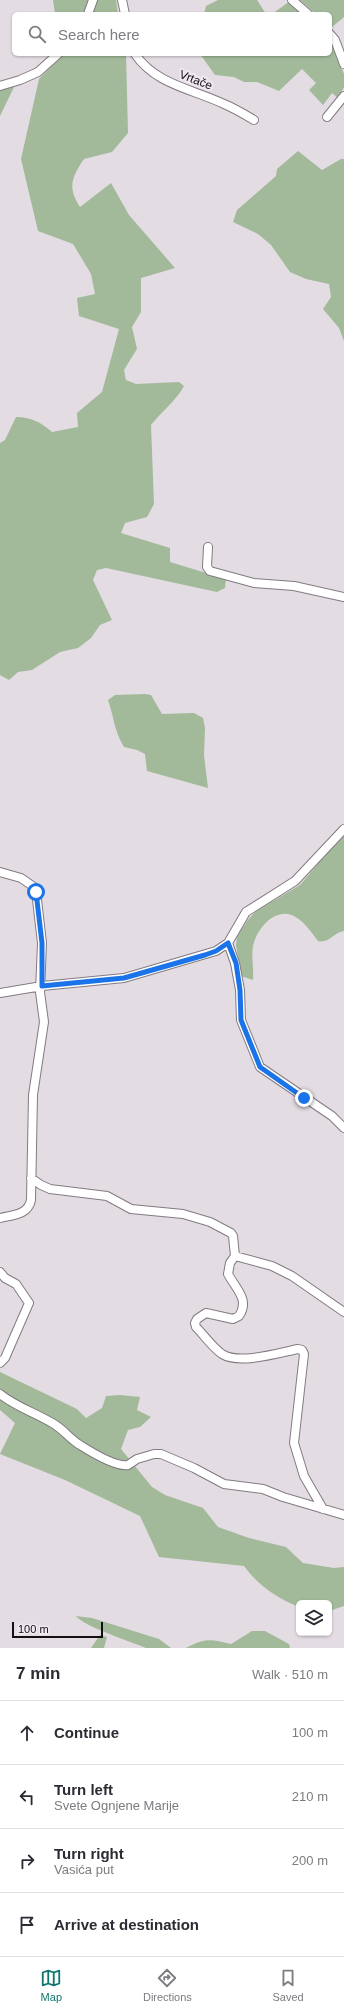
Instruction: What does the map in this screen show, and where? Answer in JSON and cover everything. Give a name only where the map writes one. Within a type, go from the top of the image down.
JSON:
[{"type":"street","points":[[89,12],[93,0]]},
{"type":"street","points":[[122,0],[124,12]]},
{"type":"street","points":[[292,0],[306,12]]},
{"type":"street","points":[[332,36],[335,40],[344,64]]},
{"type":"street","points":[[0,86],[20,80],[38,72],[56,56]]},
{"type":"street","name":"Vrtače","points":[[136,56],[140,61],[174,86],[223,103],[254,120]]},
{"type":"street","points":[[327,117],[344,96]]},
{"type":"street","points":[[208,547],[207,567],[210,571],[254,583],[294,586],[344,597]]},
{"type":"street","points":[[0,993],[42,986],[124,978],[216,951],[228,943],[246,912],[295,881],[344,829]]},
{"type":"street","points":[[0,872],[29,883],[36,892],[42,943],[42,986],[40,992],[44,1022],[32,1095],[30,1206],[20,1214],[0,1218]]},
{"type":"street","points":[[228,943],[236,963],[240,990],[241,1020],[260,1067],[332,1116],[344,1128]]},
{"type":"street","points":[[31,1178],[41,1186],[50,1189],[107,1196],[131,1209],[183,1214],[210,1222],[231,1232],[233,1236],[235,1256],[230,1263],[228,1274],[244,1301],[240,1313],[233,1319],[206,1313],[197,1319],[195,1323],[196,1327],[221,1353],[235,1358],[245,1358],[298,1349],[302,1350],[304,1354],[301,1388],[294,1430],[294,1442],[304,1476],[323,1509]]},
{"type":"street","points":[[235,1256],[272,1266],[292,1276],[344,1312]]},
{"type":"street","points":[[0,1272],[16,1284],[29,1303],[5,1358],[0,1363]]},
{"type":"street","points":[[0,1394],[7,1400],[53,1424],[70,1435],[79,1444],[117,1464],[128,1465],[137,1459],[154,1454],[162,1454],[194,1468],[224,1484],[263,1489],[283,1497],[344,1515]]},
{"type":"green space","points":[[53,0],[116,0],[118,12],[55,12]]},
{"type":"green space","points":[[218,0],[257,0],[265,12],[204,12],[206,6]]},
{"type":"green space","points":[[300,0],[344,0],[344,17],[332,27],[332,12],[314,12]]},
{"type":"green space","points":[[290,1],[302,12],[275,12]]},
{"type":"green space","points":[[332,45],[344,74],[344,87],[338,98],[332,93],[323,105],[309,90],[316,83],[302,69],[279,91],[257,82],[244,82],[234,77],[215,75],[201,56],[332,56]]},
{"type":"green space","points":[[62,56],[126,56],[128,133],[112,152],[84,159],[74,177],[72,188],[73,194],[80,207],[111,183],[129,215],[175,268],[141,278],[141,312],[132,327],[137,349],[124,370],[126,380],[136,384],[179,382],[184,386],[177,397],[151,425],[154,504],[147,517],[125,523],[121,533],[170,548],[170,562],[226,579],[225,588],[217,592],[106,568],[97,570],[93,580],[112,620],[100,625],[91,638],[78,648],[60,652],[32,670],[18,672],[9,680],[0,675],[0,443],[5,440],[16,417],[35,421],[44,425],[52,432],[78,427],[77,413],[102,392],[119,329],[79,316],[77,298],[95,294],[91,274],[73,244],[38,231],[21,159],[39,79]]},
{"type":"green space","points":[[15,85],[0,116],[0,89]]},
{"type":"green space","points":[[298,151],[322,170],[341,159],[344,159],[344,341],[339,328],[323,309],[331,297],[329,284],[306,279],[290,272],[271,245],[258,234],[233,222],[237,210],[276,176],[277,169]]},
{"type":"green space","points":[[115,695],[151,695],[162,714],[194,713],[203,718],[205,728],[204,755],[208,788],[147,771],[145,754],[137,750],[124,747],[116,730],[108,700]]},
{"type":"green space","points":[[344,833],[344,931],[337,933],[325,941],[318,941],[306,925],[297,918],[290,914],[276,916],[264,925],[255,939],[252,950],[253,980],[241,976],[236,945],[237,937],[247,921],[256,911],[300,885]]},
{"type":"green space","points":[[0,1372],[77,1409],[86,1418],[102,1408],[106,1396],[120,1395],[140,1397],[137,1410],[151,1417],[140,1427],[128,1430],[121,1449],[152,1487],[165,1495],[203,1508],[218,1527],[249,1538],[286,1547],[303,1563],[334,1568],[344,1567],[344,1606],[332,1610],[332,1600],[296,1600],[296,1606],[268,1591],[244,1566],[159,1557],[140,1516],[65,1480],[0,1454],[15,1423],[0,1410]]},
{"type":"green space","points":[[76,1616],[92,1618],[159,1639],[171,1648],[146,1648],[98,1629],[80,1620]]},
{"type":"green space","points":[[252,1631],[265,1631],[289,1644],[290,1648],[186,1648],[198,1642],[208,1640],[231,1644]]},
{"type":"green space","points":[[100,1635],[107,1637],[104,1648],[91,1648]]},
{"type":"route","points":[[36,892],[42,943],[42,986],[124,978],[205,955],[216,951],[228,943],[236,963],[240,990],[241,1020],[260,1067],[304,1098]]}]
